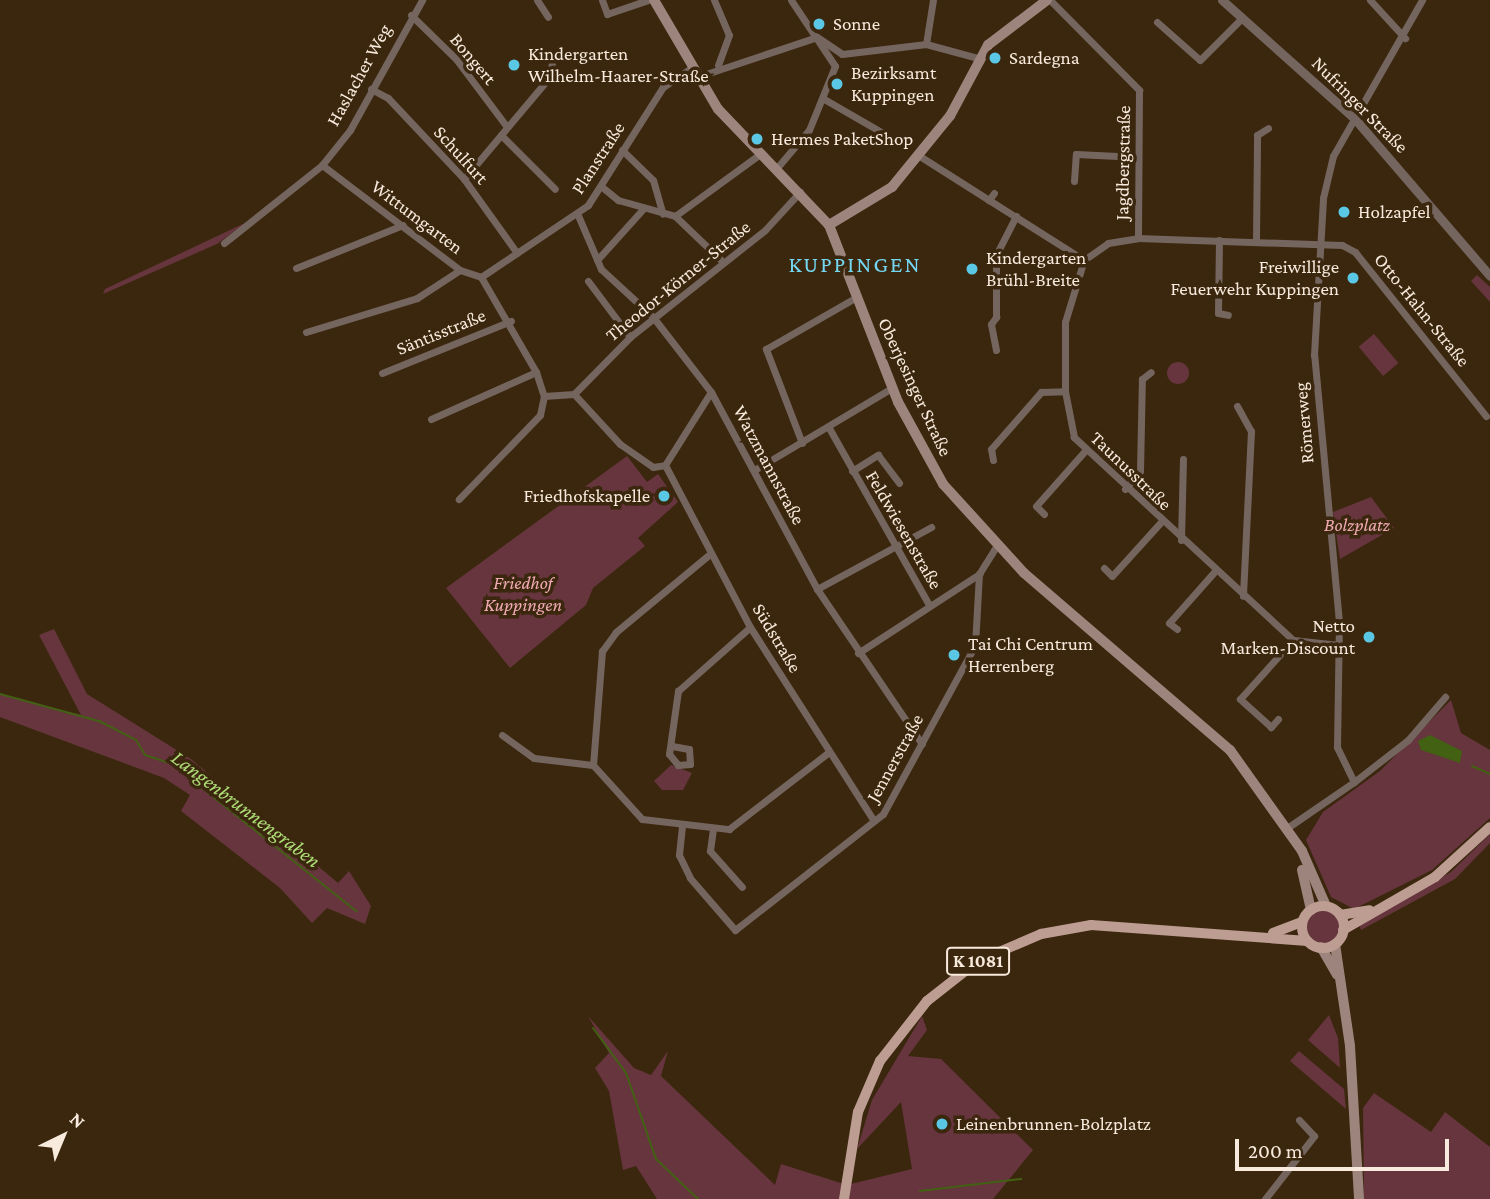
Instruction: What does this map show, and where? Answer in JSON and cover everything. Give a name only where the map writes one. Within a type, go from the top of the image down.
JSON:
[{"type":"main road","points":[[654,0],[718,109],[801,192],[829,225],[892,187],[961,99],[978,58],[1049,0]]},
{"type":"main road","name":"Oberjesinger Straße","points":[[829,225],[892,388],[943,484],[997,545],[1200,720],[1242,765],[1288,831]]},
{"type":"main road","points":[[1359,1199],[1335,944],[1343,930],[1435,877],[1490,827]]},
{"type":"main road","points":[[1288,831],[1326,906],[1340,915],[1376,909]]},
{"type":"main road","points":[[1288,831],[1311,910]]},
{"type":"main road","points":[[1326,906],[1311,910],[1303,922],[1307,940],[1321,947],[1340,981]]},
{"type":"main road","points":[[1340,915],[1343,930]]},
{"type":"main road","name":"K 1081","points":[[1256,935],[1303,922]]},
{"type":"main road","name":"K 1081","points":[[844,1199],[856,1119],[880,1061],[917,1011],[968,967],[1028,938],[1091,925],[1307,940]]},
{"type":"main road","points":[[1321,947],[1335,944]]},
{"type":"street","name":"Haslacher Weg","points":[[224,243],[321,165],[371,89],[422,0]]},
{"type":"street","points":[[537,0],[548,17]]},
{"type":"street","points":[[602,0],[607,13],[615,13],[648,0]]},
{"type":"street","points":[[714,0],[729,35],[718,65]]},
{"type":"street","points":[[791,0],[835,66]]},
{"type":"street","points":[[926,44],[933,0]]},
{"type":"street","name":"Jagdbergstraße","points":[[1049,0],[1139,90],[1138,238]]},
{"type":"street","name":"Nufringer Straße","points":[[1222,0],[1355,119],[1490,276]]},
{"type":"street","points":[[1370,0],[1405,38]]},
{"type":"street","name":"Römerweg","points":[[1354,782],[1337,747],[1339,645],[1314,355],[1322,243],[1333,156],[1405,38],[1422,0]]},
{"type":"street","name":"Bongert","points":[[411,15],[456,59],[508,127]]},
{"type":"street","points":[[1157,22],[1200,60],[1242,18]]},
{"type":"street","points":[[817,37],[842,54],[926,44],[978,58]]},
{"type":"street","name":"Planstraße","points":[[481,277],[577,214],[602,187],[622,150],[663,87],[696,71],[817,37]]},
{"type":"street","points":[[776,169],[799,146],[824,99],[842,54]]},
{"type":"street","points":[[464,179],[548,79],[552,63]]},
{"type":"street","name":"Schulfurt","points":[[371,89],[388,98],[464,179],[517,253]]},
{"type":"street","points":[[824,99],[888,136]]},
{"type":"street","points":[[1256,239],[1257,135],[1268,128]]},
{"type":"street","points":[[501,135],[555,189]]},
{"type":"street","points":[[622,150],[653,180],[663,214]]},
{"type":"street","points":[[675,216],[760,153]]},
{"type":"street","points":[[1074,181],[1076,154],[1138,157]]},
{"type":"street","points":[[918,155],[1084,260],[1108,243],[1138,238],[1256,239],[1322,243]]},
{"type":"street","name":"Wittumgarten","points":[[321,165],[460,270],[481,277]]},
{"type":"street","points":[[602,187],[643,209],[675,216],[723,262]]},
{"type":"street","name":"Theodor-Körner-Straße","points":[[574,394],[629,337],[723,262],[801,192]]},
{"type":"street","points":[[989,200],[994,193]]},
{"type":"street","points":[[597,260],[643,209]]},
{"type":"street","name":"Watzmannstraße","points":[[577,214],[597,260],[653,317],[711,392],[756,470],[817,589],[922,744]]},
{"type":"street","points":[[996,350],[991,324],[996,317],[996,255],[1016,216]]},
{"type":"street","points":[[296,268],[403,225]]},
{"type":"street","points":[[1219,240],[1218,313],[1228,315]]},
{"type":"street","name":"Otto-Hahn-Straße","points":[[1322,243],[1355,252],[1486,416]]},
{"type":"street","name":"Taunusstraße","points":[[1084,260],[1065,323],[1065,391],[1074,437],[1084,452],[1293,640]]},
{"type":"street","points":[[306,332],[417,298],[460,270]]},
{"type":"street","points":[[458,499],[532,428],[544,396],[536,372],[511,321],[481,277]]},
{"type":"street","points":[[588,281],[629,337]]},
{"type":"street","points":[[802,443],[766,349],[855,298]]},
{"type":"street","name":"Säntisstraße","points":[[382,373],[511,321]]},
{"type":"street","points":[[431,419],[536,372]]},
{"type":"street","points":[[1125,489],[1140,471],[1142,379],[1151,372]]},
{"type":"street","points":[[756,470],[892,388]]},
{"type":"street","points":[[993,460],[991,449],[1041,392],[1065,391]]},
{"type":"street","points":[[544,396],[574,394],[628,450],[653,467],[665,465],[711,392]]},
{"type":"street","points":[[1237,406],[1251,431],[1244,596]]},
{"type":"street","name":"Feldwiesenstraße","points":[[829,428],[893,546],[929,605]]},
{"type":"street","points":[[1044,514],[1036,506],[1084,452]]},
{"type":"street","name":"Feldwiesenstraße","points":[[852,471],[878,455],[900,484]]},
{"type":"street","points":[[1181,540],[1183,459]]},
{"type":"street","name":"Südstraße","points":[[665,465],[750,626],[874,821]]},
{"type":"street","points":[[1104,568],[1112,576],[1161,522]]},
{"type":"street","points":[[817,589],[931,527]]},
{"type":"street","points":[[858,653],[978,574],[997,545]]},
{"type":"street","points":[[593,765],[602,651],[616,632],[711,553]]},
{"type":"street","points":[[1177,629],[1169,623],[1215,571]]},
{"type":"street","name":"Jennerstraße","points":[[682,827],[680,855],[690,878],[735,930],[874,821],[922,744],[975,645],[978,574]]},
{"type":"street","points":[[672,746],[678,691],[750,626]]},
{"type":"street","points":[[1278,719],[1271,727],[1240,699],[1293,640],[1339,645]]},
{"type":"street","points":[[1288,831],[1408,740],[1445,697]]},
{"type":"street","points":[[502,735],[534,758],[593,765],[635,816],[682,827],[713,829],[747,819],[829,752]]},
{"type":"street","points":[[713,829],[710,851],[742,887]]},
{"type":"street","points":[[1265,1199],[1314,1136],[1299,1120]]},
{"type":"green space","points":[[247,222],[217,244],[103,294],[105,289]]},
{"type":"green space","points":[[1477,275],[1490,287],[1490,302],[1471,281]]},
{"type":"green space","points":[[1374,334],[1398,363],[1383,376],[1359,347]]},
{"type":"green space","points":[[1178,362],[1186,365],[1189,373],[1186,381],[1178,384],[1170,381],[1167,373],[1170,365]]},
{"type":"green space","name":"Friedhof Kuppingen","points":[[627,456],[647,482],[658,474],[678,502],[638,538],[645,546],[593,588],[586,605],[510,668],[446,588]]},
{"type":"green space","name":"Bolzplatz","points":[[1371,497],[1394,528],[1340,559],[1333,512]]},
{"type":"green space","points":[[54,629],[87,694],[191,759],[338,883],[349,871],[371,906],[365,924],[327,908],[312,923],[280,888],[181,811],[190,795],[164,778],[0,717],[0,694],[81,715],[39,635]]},
{"type":"green space","points":[[1451,700],[1461,733],[1490,750],[1490,818],[1432,870],[1354,909],[1331,897],[1306,840],[1323,812],[1380,771]]},
{"type":"green space","points":[[671,765],[692,773],[683,790],[662,790],[654,781]]},
{"type":"green space","points":[[1490,834],[1490,843],[1455,879],[1361,930],[1359,924],[1451,872]]},
{"type":"green space","points":[[1323,910],[1335,915],[1340,927],[1335,939],[1323,944],[1311,939],[1306,927],[1311,915]]},
{"type":"green space","points":[[1329,1015],[1338,1038],[1340,1068],[1308,1040]]},
{"type":"green space","points":[[588,1016],[634,1068],[651,1075],[668,1051],[661,1076],[775,1185],[781,1164],[847,1185],[912,1169],[901,1102],[857,1149],[872,1100],[922,1016],[927,1030],[908,1056],[941,1059],[1033,1150],[993,1199],[657,1199],[636,1166],[623,1170],[609,1091],[595,1068],[609,1053]]},
{"type":"green space","points":[[1299,1051],[1344,1089],[1346,1109],[1290,1061]]},
{"type":"green space","points":[[1374,1093],[1431,1132],[1445,1112],[1490,1147],[1490,1199],[1364,1199],[1363,1108]]},
{"type":"shaded area","points":[[1430,735],[1462,751],[1460,763],[1421,750],[1418,741]]},
{"type":"waterway","name":"Langenbrunnengraben","points":[[0,694],[99,721],[136,740],[145,755],[172,764],[356,911]]},
{"type":"waterway","points":[[1472,766],[1490,774]]},
{"type":"waterway","name":"Langenbrunnengraben","points":[[593,1028],[626,1073],[656,1159],[698,1199]]},
{"type":"waterway","points":[[920,1191],[1021,1179]]},
{"type":"place","name":"Sonne","points":[[819,24]]},
{"type":"place","name":"Sardegna","points":[[995,58]]},
{"type":"place","name":"Kindergarten Wilhelm-Haarer-Straße","points":[[514,65]]},
{"type":"place","name":"Bezirksamt Kuppingen","points":[[837,84]]},
{"type":"place","name":"Hermes PaketShop","points":[[757,139]]},
{"type":"place","name":"Holzapfel","points":[[1344,212]]},
{"type":"place","name":"Kindergarten Brühl-Breite","points":[[972,269]]},
{"type":"place","name":"Freiwillige Feuerwehr Kuppingen","points":[[1353,278]]},
{"type":"place","name":"Friedhofskapelle","points":[[664,496]]},
{"type":"place","name":"Netto Marken-Discount","points":[[1369,637]]},
{"type":"place","name":"Tai Chi Centrum Herrenberg","points":[[954,655]]},
{"type":"place","name":"Leinenbrunnen-Bolzplatz","points":[[942,1124]]},
{"type":"district","name":"KUPPINGEN","points":[[855,264]]}]
